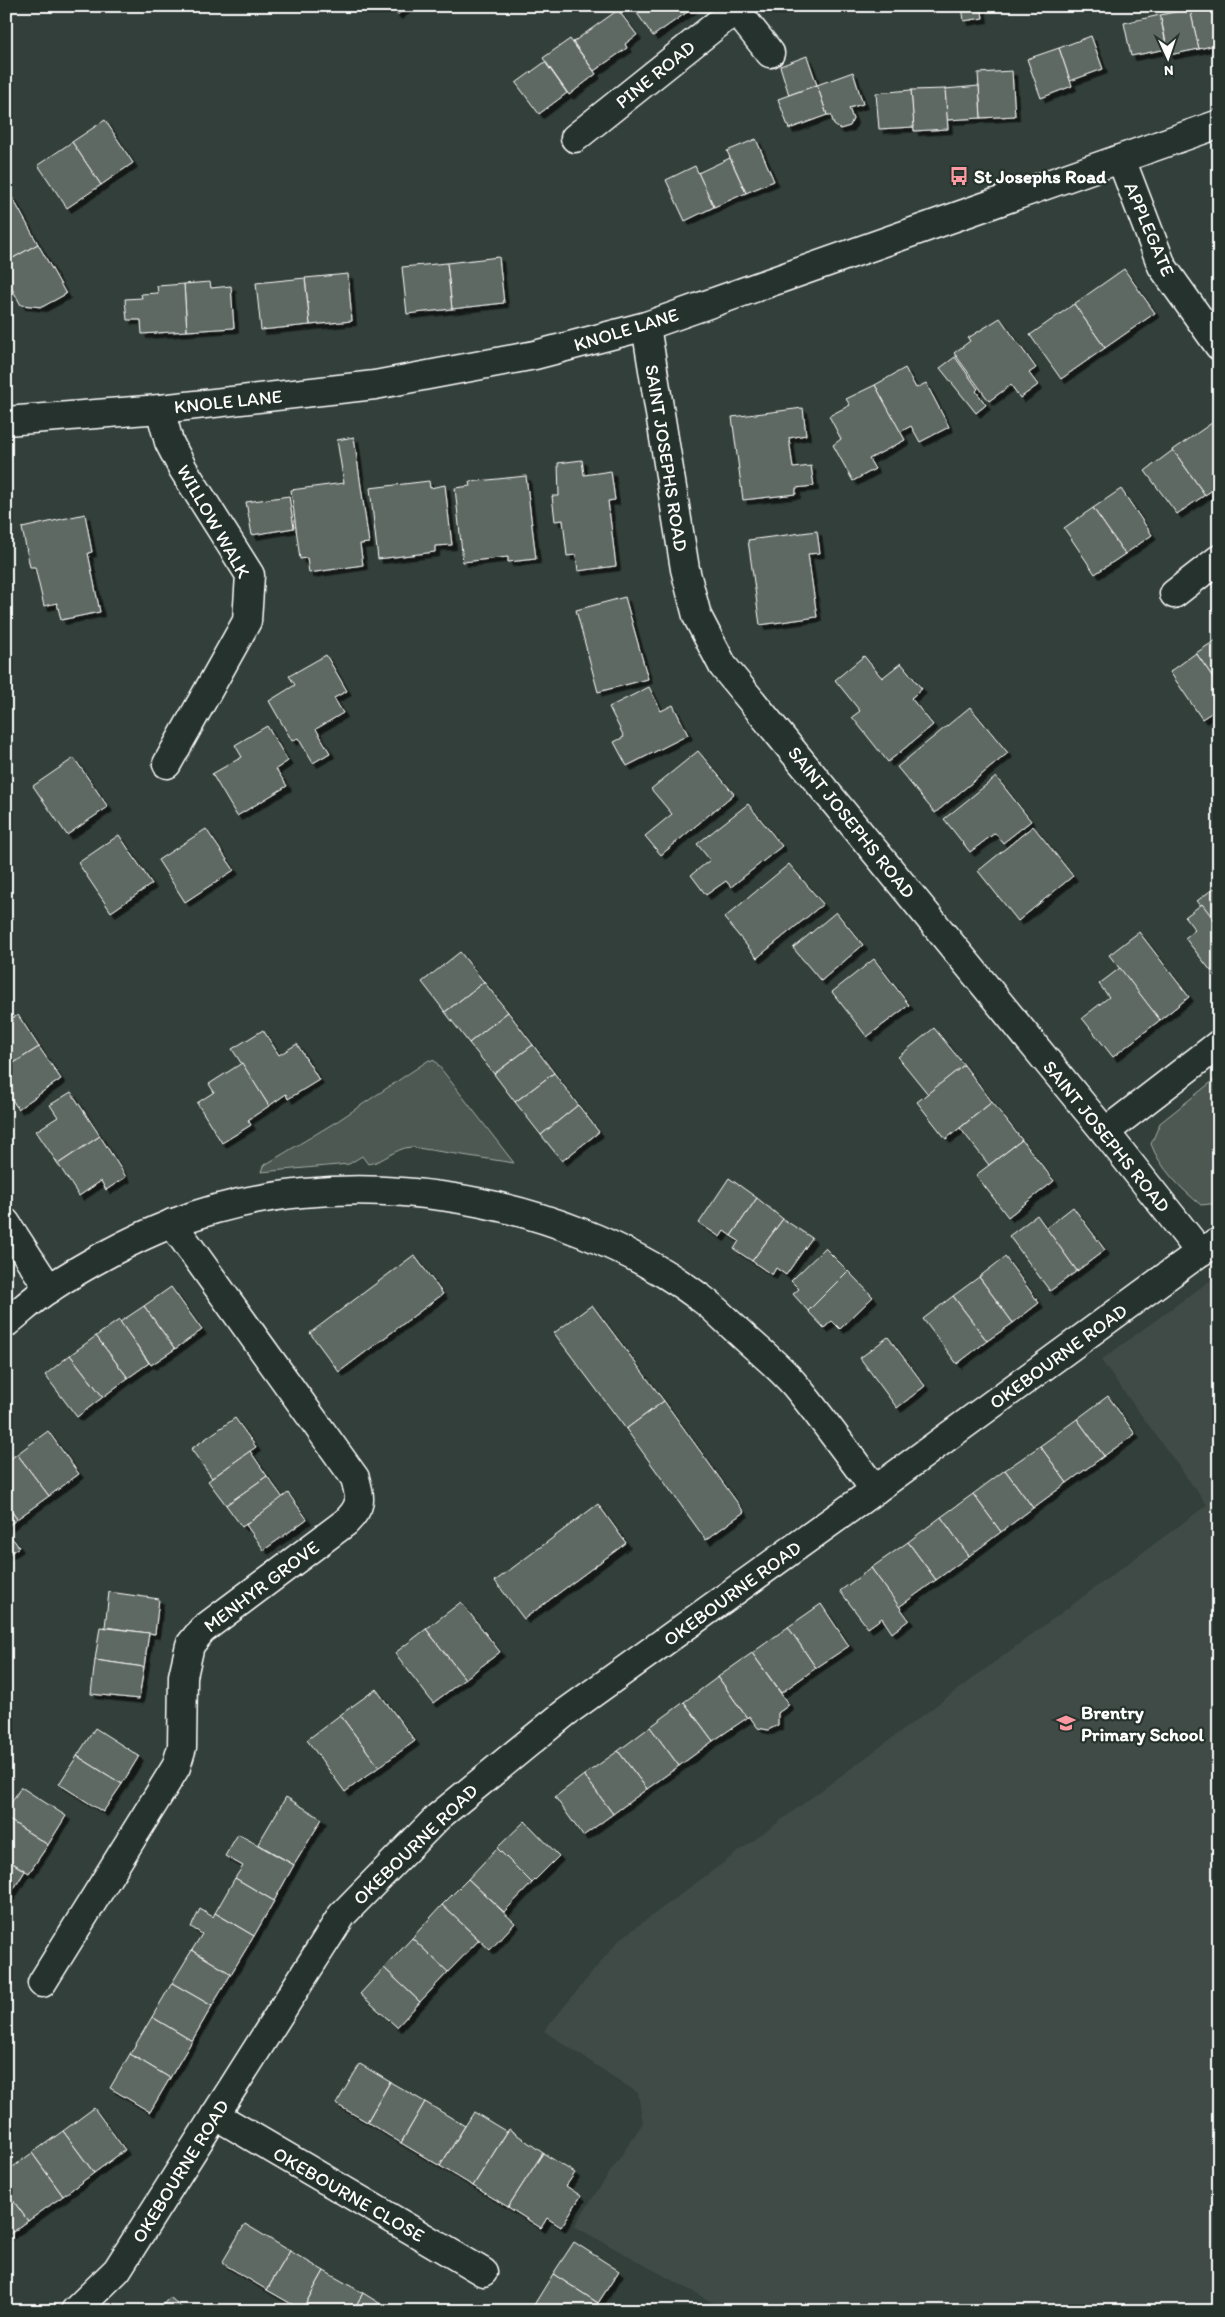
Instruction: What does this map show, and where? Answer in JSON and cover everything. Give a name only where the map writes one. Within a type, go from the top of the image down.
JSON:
[{"type":"street","name":"PINE ROAD","points":[[575,138],[738,8],[770,53]]},
{"type":"street","name":"KNOLE LANE","points":[[6,421],[160,409],[375,385],[535,355],[646,326],[1219,124]]},
{"type":"street","name":"APPLEGATE","points":[[1121,159],[1162,266],[1219,346]]},
{"type":"street","name":"SAINT JOSEPHS ROAD","points":[[646,326],[685,569],[697,616],[723,666],[1105,1132],[1209,1247]]},
{"type":"street","name":"WILLOW WALK","points":[[160,409],[170,442],[183,469],[250,575],[248,621],[167,764]]},
{"type":"street","points":[[1174,594],[1219,559]]},
{"type":"street","points":[[1105,1132],[1219,1044]]},
{"type":"street","points":[[6,1324],[49,1289],[142,1236],[172,1224],[255,1201],[332,1191],[398,1191],[461,1198],[554,1221],[609,1243],[660,1270],[704,1300],[794,1384],[875,1490]]},
{"type":"street","points":[[6,1223],[49,1289]]},
{"type":"street","name":"MENHYR GROVE","points":[[42,1983],[176,1768],[182,1747],[183,1676],[190,1645],[202,1630],[346,1522],[355,1513],[361,1499],[355,1478],[172,1224]]},
{"type":"street","name":"OKEBOURNE ROAD","points":[[75,2311],[117,2270],[342,1914],[438,1817],[565,1713],[1209,1247]]},
{"type":"street","name":"OKEBOURNE CLOSE","points":[[214,2115],[482,2272]]},
{"type":"shaded area","points":[[429,1060],[435,1061],[514,1163],[411,1147],[368,1164],[362,1156],[349,1164],[261,1172],[263,1166],[339,1120]]},
{"type":"shaded area","points":[[1219,1076],[1219,1203],[1201,1205],[1172,1178],[1151,1144],[1160,1123]]},
{"type":"shaded area","name":"Brentry Primary School","points":[[1219,1274],[1219,2311],[728,2311],[574,2226],[643,2123],[638,2093],[544,2031],[619,1940],[1207,1505],[1101,1360]]},
{"type":"building","points":[[390,6],[409,6],[397,15]]},
{"type":"building","points":[[632,6],[692,6],[693,8],[653,36]]},
{"type":"building","points":[[962,6],[981,6],[983,18],[964,21]]},
{"type":"building","points":[[1189,6],[1219,6],[1219,44],[1199,49]]},
{"type":"building","points":[[1190,9],[1199,49],[1169,55],[1160,15]]},
{"type":"building","points":[[618,10],[637,35],[625,44],[627,48],[594,71],[573,42]]},
{"type":"building","points":[[1160,15],[1167,49],[1131,56],[1124,23]]},
{"type":"building","points":[[1091,36],[1103,69],[1070,81],[1059,48]]},
{"type":"building","points":[[570,39],[596,74],[569,95],[543,58]]},
{"type":"building","points":[[1059,48],[1072,86],[1041,98],[1027,59]]},
{"type":"building","points":[[807,56],[817,85],[789,95],[780,66]]},
{"type":"building","points":[[545,62],[567,93],[539,114],[516,83]]},
{"type":"building","points":[[1012,71],[1015,116],[981,118],[978,73]]},
{"type":"building","points":[[853,72],[863,104],[849,108],[853,119],[850,126],[840,129],[834,125],[831,115],[827,115],[817,85]]},
{"type":"building","points":[[817,85],[827,115],[789,129],[778,99]]},
{"type":"building","points":[[979,86],[981,118],[947,120],[945,89]]},
{"type":"building","points":[[945,89],[948,129],[914,131],[911,90]]},
{"type":"building","points":[[911,90],[914,127],[879,129],[876,93]]},
{"type":"building","points":[[105,120],[133,163],[101,185],[72,142]]},
{"type":"building","points":[[756,139],[774,181],[746,193],[727,151]]},
{"type":"building","points":[[72,142],[101,185],[67,208],[38,165]]},
{"type":"building","points":[[730,158],[746,193],[714,207],[698,173]]},
{"type":"building","points":[[695,166],[714,207],[685,221],[666,180]]},
{"type":"building","points":[[11,195],[38,244],[6,262],[6,198]]},
{"type":"building","points":[[38,244],[66,294],[42,307],[21,305],[6,278],[6,262]]},
{"type":"building","points":[[499,257],[504,303],[452,309],[447,263]]},
{"type":"building","points":[[447,263],[452,309],[407,314],[402,267]]},
{"type":"building","points":[[1124,269],[1155,313],[1105,348],[1074,304]]},
{"type":"building","points":[[348,274],[352,321],[310,325],[305,278]]},
{"type":"building","points":[[305,278],[310,325],[261,330],[256,283]]},
{"type":"building","points":[[210,282],[211,288],[231,286],[234,328],[187,331],[184,284]]},
{"type":"building","points":[[184,284],[187,331],[142,334],[141,320],[127,320],[125,299],[142,298],[141,294],[158,293],[157,286]]},
{"type":"building","points":[[1074,304],[1105,348],[1061,379],[1030,335]]},
{"type":"building","points":[[1000,318],[1036,368],[1029,373],[1038,385],[1020,398],[1011,385],[989,401],[954,353],[970,341],[968,338]]},
{"type":"building","points":[[955,357],[978,389],[976,391],[986,405],[976,413],[940,368]]},
{"type":"building","points":[[905,368],[916,388],[926,383],[949,427],[920,442],[911,426],[900,432],[875,385]]},
{"type":"building","points":[[875,385],[905,440],[869,459],[875,469],[853,481],[833,445],[841,439],[829,416],[850,405],[846,399]]},
{"type":"building","points":[[803,408],[806,435],[789,438],[793,468],[811,466],[814,486],[796,488],[796,494],[743,500],[732,417]]},
{"type":"building","points":[[1219,418],[1219,486],[1205,495],[1173,450]]},
{"type":"building","points":[[354,437],[369,543],[360,544],[363,565],[309,573],[307,558],[300,559],[291,490],[344,483],[337,440]]},
{"type":"building","points":[[1173,450],[1205,495],[1177,514],[1145,471]]},
{"type":"building","points":[[582,460],[584,475],[611,471],[615,500],[608,501],[616,566],[578,571],[576,555],[567,556],[563,520],[555,521],[552,496],[559,496],[558,463]]},
{"type":"building","points":[[526,476],[536,559],[508,562],[508,557],[463,562],[455,488],[470,486],[469,482]]},
{"type":"building","points":[[429,481],[430,488],[445,485],[452,545],[435,546],[435,552],[378,559],[370,488]]},
{"type":"building","points":[[1121,489],[1152,535],[1125,554],[1093,508]]},
{"type":"building","points":[[289,496],[294,528],[252,535],[246,502]]},
{"type":"building","points":[[1093,508],[1125,554],[1095,574],[1064,528]]},
{"type":"building","points":[[85,514],[92,552],[88,553],[100,612],[61,620],[57,603],[44,606],[35,567],[30,567],[22,528]]},
{"type":"building","points":[[817,531],[820,553],[808,554],[817,617],[760,625],[748,540]]},
{"type":"building","points":[[625,597],[648,679],[598,692],[576,610]]},
{"type":"building","points":[[1219,638],[1219,686],[1196,653]]},
{"type":"building","points":[[1196,653],[1219,686],[1219,708],[1202,719],[1170,672]]},
{"type":"building","points":[[326,655],[347,691],[334,698],[343,713],[316,729],[330,753],[313,763],[298,738],[292,741],[269,701],[295,685],[289,676]]},
{"type":"building","points":[[864,656],[882,678],[901,663],[922,689],[911,698],[933,725],[888,762],[852,717],[860,711],[835,680]]},
{"type":"building","points":[[649,687],[661,711],[673,705],[688,735],[627,766],[614,742],[624,737],[609,707]]},
{"type":"building","points":[[970,707],[1008,753],[935,813],[897,767]]},
{"type":"building","points":[[267,726],[288,761],[276,769],[287,786],[237,816],[212,774],[242,757],[235,745]]},
{"type":"building","points":[[698,751],[734,794],[661,855],[645,836],[672,814],[651,789]]},
{"type":"building","points":[[74,758],[108,807],[67,835],[33,786]]},
{"type":"building","points":[[996,777],[1031,821],[1003,843],[995,833],[970,852],[944,819]]},
{"type":"building","points":[[748,804],[782,846],[731,887],[726,881],[706,895],[691,875],[710,860],[697,844]]},
{"type":"building","points":[[1033,826],[1073,876],[1018,921],[978,871]]},
{"type":"building","points":[[206,829],[234,870],[185,902],[158,860]]},
{"type":"building","points":[[119,835],[152,884],[111,912],[78,863]]},
{"type":"building","points":[[789,864],[823,904],[757,958],[724,918]]},
{"type":"building","points":[[1214,888],[1219,894],[1219,926],[1197,901]]},
{"type":"building","points":[[1202,904],[1219,926],[1219,973],[1215,976],[1185,938],[1195,930],[1185,917]]},
{"type":"building","points":[[836,912],[863,945],[821,981],[793,948]]},
{"type":"building","points":[[1139,932],[1189,997],[1160,1020],[1109,955]]},
{"type":"building","points":[[460,952],[484,982],[445,1012],[422,982]]},
{"type":"building","points":[[874,959],[909,1005],[867,1037],[832,992]]},
{"type":"building","points":[[1120,968],[1160,1020],[1113,1057],[1082,1018],[1109,997],[1099,984]]},
{"type":"building","points":[[484,982],[508,1012],[469,1043],[445,1012]]},
{"type":"building","points":[[508,1012],[533,1045],[494,1074],[469,1043]]},
{"type":"building","points":[[18,1015],[39,1047],[6,1068],[6,1022]]},
{"type":"building","points":[[934,1028],[964,1065],[928,1094],[898,1057]]},
{"type":"building","points":[[263,1030],[279,1055],[297,1044],[319,1080],[288,1099],[286,1094],[269,1106],[232,1049]]},
{"type":"building","points":[[533,1045],[554,1073],[515,1102],[494,1074]]},
{"type":"building","points":[[39,1047],[61,1079],[18,1109],[6,1090],[6,1068]]},
{"type":"building","points":[[242,1063],[269,1106],[248,1120],[251,1125],[222,1143],[197,1103],[214,1092],[209,1084]]},
{"type":"building","points":[[964,1065],[992,1102],[946,1139],[917,1102]]},
{"type":"building","points":[[554,1073],[578,1105],[541,1135],[515,1102]]},
{"type":"building","points":[[71,1092],[100,1136],[58,1164],[36,1131],[58,1117],[50,1105]]},
{"type":"building","points":[[992,1102],[1022,1140],[989,1165],[960,1128]]},
{"type":"building","points":[[578,1105],[599,1132],[562,1161],[541,1135]]},
{"type":"building","points":[[100,1136],[126,1177],[106,1190],[101,1181],[79,1196],[58,1164]]},
{"type":"building","points":[[1022,1140],[1054,1181],[1008,1217],[976,1175]]},
{"type":"building","points":[[729,1178],[757,1198],[731,1236],[724,1231],[720,1237],[699,1223]]},
{"type":"building","points":[[757,1198],[783,1219],[752,1261],[734,1249],[739,1241],[731,1236]]},
{"type":"building","points":[[1073,1207],[1105,1250],[1077,1271],[1046,1228]]},
{"type":"building","points":[[1037,1215],[1077,1271],[1050,1291],[1009,1236]]},
{"type":"building","points":[[783,1219],[812,1238],[786,1275],[776,1268],[772,1275],[752,1261]]},
{"type":"building","points":[[825,1248],[848,1271],[808,1311],[793,1294],[799,1289],[791,1281]]},
{"type":"building","points":[[414,1255],[443,1294],[339,1372],[310,1333]]},
{"type":"building","points":[[1005,1257],[1039,1303],[1013,1323],[979,1277]]},
{"type":"building","points":[[848,1271],[873,1297],[840,1329],[832,1321],[824,1328],[808,1311]]},
{"type":"building","points":[[979,1277],[1013,1323],[987,1341],[953,1296]]},
{"type":"building","points":[[171,1287],[202,1330],[175,1349],[144,1306]]},
{"type":"building","points":[[953,1296],[987,1341],[957,1364],[923,1319]]},
{"type":"building","points":[[592,1305],[664,1401],[626,1429],[554,1333]]},
{"type":"building","points":[[144,1306],[175,1349],[151,1365],[120,1322]]},
{"type":"building","points":[[119,1320],[149,1363],[128,1378],[96,1336]]},
{"type":"building","points":[[96,1336],[128,1378],[103,1397],[70,1355]]},
{"type":"building","points":[[888,1337],[925,1386],[897,1408],[860,1358]]},
{"type":"building","points":[[70,1355],[103,1397],[77,1417],[45,1375]]},
{"type":"building","points":[[1108,1396],[1135,1434],[1104,1456],[1077,1419]]},
{"type":"building","points":[[664,1401],[744,1512],[706,1540],[626,1429]]},
{"type":"building","points":[[235,1418],[256,1447],[212,1478],[191,1449]]},
{"type":"building","points":[[1077,1419],[1104,1456],[1067,1483],[1040,1446]]},
{"type":"building","points":[[48,1431],[79,1474],[49,1496],[17,1454]]},
{"type":"building","points":[[1040,1446],[1067,1483],[1033,1508],[1005,1470]]},
{"type":"building","points":[[250,1451],[267,1476],[226,1505],[208,1481]]},
{"type":"building","points":[[17,1454],[49,1496],[17,1519],[6,1504],[6,1462]]},
{"type":"building","points":[[1005,1470],[1033,1508],[1001,1532],[973,1494]]},
{"type":"building","points":[[267,1476],[283,1498],[242,1527],[226,1505]]},
{"type":"building","points":[[288,1493],[307,1519],[264,1550],[246,1525]]},
{"type":"building","points":[[973,1494],[1001,1532],[969,1556],[941,1517]]},
{"type":"building","points":[[6,1504],[17,1519],[6,1528]]},
{"type":"building","points":[[598,1504],[626,1543],[524,1619],[495,1581]]},
{"type":"building","points":[[941,1517],[969,1556],[936,1580],[908,1542]]},
{"type":"building","points":[[6,1530],[19,1547],[6,1556]]},
{"type":"building","points":[[908,1542],[936,1580],[899,1607],[871,1568]]},
{"type":"building","points":[[871,1568],[909,1620],[892,1633],[882,1618],[868,1628],[840,1591]]},
{"type":"building","points":[[109,1592],[159,1599],[155,1634],[105,1627]]},
{"type":"building","points":[[461,1602],[500,1652],[465,1679],[426,1629]]},
{"type":"building","points":[[821,1604],[849,1646],[816,1668],[788,1627]]},
{"type":"building","points":[[100,1627],[149,1633],[144,1667],[95,1660]]},
{"type":"building","points":[[788,1627],[816,1668],[781,1693],[752,1653]]},
{"type":"building","points":[[426,1629],[465,1679],[433,1703],[395,1653]]},
{"type":"building","points":[[752,1653],[789,1705],[778,1713],[778,1725],[768,1730],[758,1728],[749,1716],[747,1718],[718,1677]]},
{"type":"building","points":[[95,1660],[144,1667],[139,1699],[91,1694]]},
{"type":"building","points":[[718,1677],[747,1718],[713,1741],[684,1702]]},
{"type":"building","points":[[376,1689],[415,1741],[379,1767],[340,1715]]},
{"type":"building","points":[[684,1702],[713,1741],[679,1766],[650,1727]]},
{"type":"building","points":[[340,1715],[379,1767],[345,1792],[307,1740]]},
{"type":"building","points":[[650,1727],[679,1766],[647,1789],[618,1751]]},
{"type":"building","points":[[95,1728],[139,1756],[122,1784],[77,1756]]},
{"type":"building","points":[[618,1751],[647,1789],[613,1814],[584,1775]]},
{"type":"building","points":[[77,1756],[122,1784],[103,1812],[59,1784]]},
{"type":"building","points":[[584,1775],[613,1814],[583,1836],[555,1797]]},
{"type":"building","points":[[21,1787],[66,1816],[48,1845],[6,1818],[6,1811]]},
{"type":"building","points":[[286,1797],[322,1819],[294,1865],[258,1844]]},
{"type":"building","points":[[6,1818],[48,1845],[29,1873],[6,1859]]},
{"type":"building","points":[[525,1821],[559,1856],[532,1883],[497,1848]]},
{"type":"building","points":[[238,1834],[294,1865],[274,1901],[235,1878],[243,1866],[225,1856]]},
{"type":"building","points":[[497,1848],[532,1883],[504,1912],[468,1879]]},
{"type":"building","points":[[6,1859],[25,1871],[8,1898],[6,1897]]},
{"type":"building","points":[[235,1878],[274,1901],[254,1936],[215,1913]]},
{"type":"building","points":[[468,1879],[515,1923],[490,1950],[442,1905]]},
{"type":"building","points":[[442,1905],[479,1940],[448,1972],[412,1938]]},
{"type":"building","points":[[200,1909],[213,1917],[215,1913],[254,1936],[231,1974],[192,1950],[202,1934],[191,1927]]},
{"type":"building","points":[[412,1938],[448,1972],[420,2002],[384,1968]]},
{"type":"building","points":[[192,1950],[231,1974],[212,2006],[172,1983]]},
{"type":"building","points":[[384,1968],[420,2002],[397,2027],[360,1994]]},
{"type":"building","points":[[172,1983],[212,2006],[192,2041],[152,2017]]},
{"type":"building","points":[[152,2017],[192,2041],[170,2078],[130,2054]]},
{"type":"building","points":[[130,2054],[170,2078],[150,2112],[110,2088]]},
{"type":"building","points":[[360,2064],[390,2082],[367,2122],[336,2104]]},
{"type":"building","points":[[390,2082],[425,2102],[401,2143],[367,2122]]},
{"type":"building","points":[[425,2102],[465,2126],[440,2166],[401,2143]]},
{"type":"building","points":[[94,2108],[125,2150],[94,2173],[63,2131]]},
{"type":"building","points":[[474,2112],[507,2132],[473,2186],[440,2166]]},
{"type":"building","points":[[509,2129],[543,2153],[508,2207],[473,2186]]},
{"type":"building","points":[[63,2131],[94,2173],[63,2196],[32,2153]]},
{"type":"building","points":[[32,2153],[63,2196],[28,2221],[6,2191],[6,2172]]},
{"type":"building","points":[[543,2153],[575,2173],[566,2186],[581,2196],[561,2227],[547,2218],[541,2228],[508,2207]]},
{"type":"building","points":[[6,2191],[28,2221],[6,2237]]},
{"type":"building","points":[[245,2224],[290,2251],[267,2290],[222,2263]]},
{"type":"building","points":[[574,2242],[619,2271],[598,2303],[553,2274]]},
{"type":"building","points":[[290,2251],[324,2271],[302,2310],[267,2290]]},
{"type":"building","points":[[324,2271],[363,2293],[353,2311],[302,2310]]},
{"type":"building","points":[[553,2274],[598,2303],[593,2311],[537,2311],[532,2308]]},
{"type":"building","points":[[363,2293],[392,2311],[353,2311]]},
{"type":"building","points":[[170,2297],[185,2311],[157,2311]]},
{"type":"place","name":"St Josephs Road","points":[[959,176]]},
{"type":"place","name":"Brentry Primary School","points":[[1066,1723]]}]
